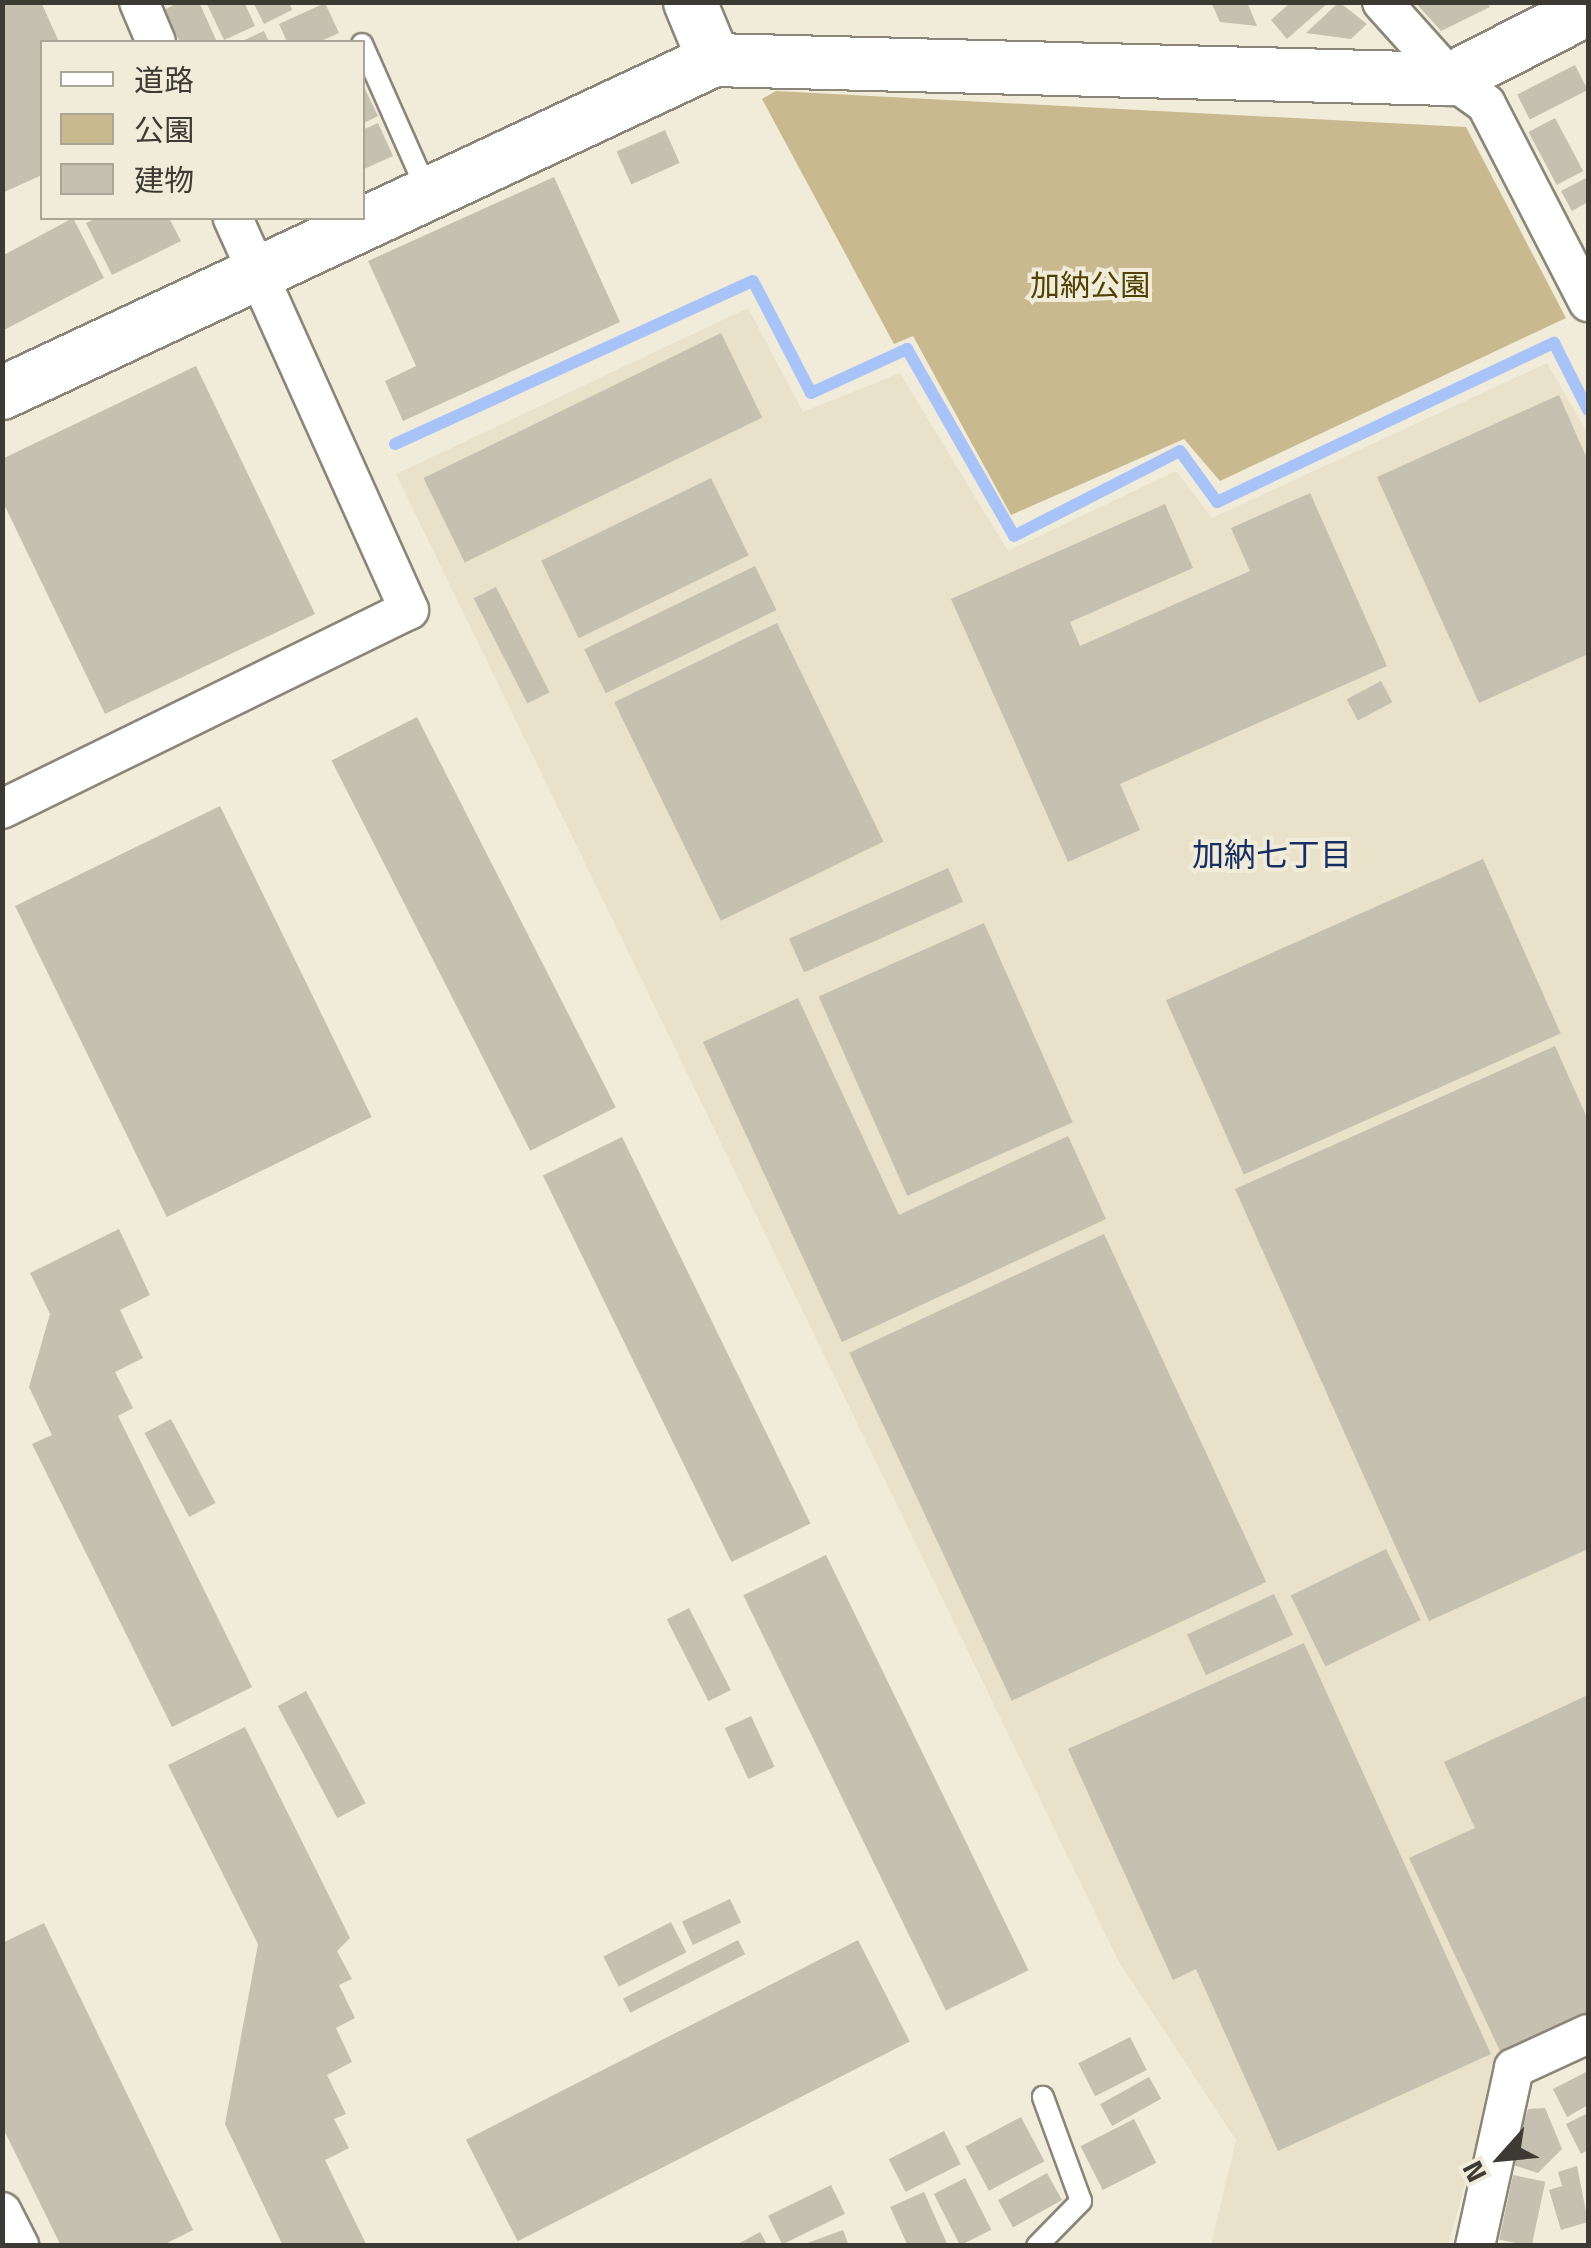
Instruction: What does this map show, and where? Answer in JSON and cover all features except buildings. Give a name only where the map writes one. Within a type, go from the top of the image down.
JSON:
[{"type":"street","points":[[138,2],[155,40]]},
{"type":"street","points":[[690,2],[714,60]]},
{"type":"street","points":[[1382,2],[1451,78],[1486,104],[1588,302]]},
{"type":"street","points":[[2,392],[714,60],[1451,78],[1588,8]]},
{"type":"street","points":[[2,810],[409,610],[234,220]]},
{"type":"street","points":[[1475,2246],[1514,2068],[1588,2034]]},
{"type":"street","points":[[2,2212],[19,2246]]},
{"type":"lane","points":[[365,50],[429,194]]},
{"type":"lane","points":[[1038,2246],[1082,2201],[1043,2098]]},
{"type":"shaded area","points":[[748,308],[803,412],[900,373],[1008,551],[1176,471],[1212,518],[1547,363],[1588,434],[1588,2026],[1498,2068],[1448,2245],[1211,2245],[1236,2140],[1119,1962],[396,474]]},
{"type":"green space","name":"加納公園","points":[[776,91],[1466,127],[1566,318],[1220,481],[1184,439],[1011,515],[913,336],[894,344],[762,99]]},
{"type":"waterway","points":[[395,444],[753,281],[811,393],[907,349],[1014,536],[1180,451],[1217,502],[1554,343],[1588,410]]},
{"type":"district","name":"加納七丁目","points":[[1272,854]]}]
